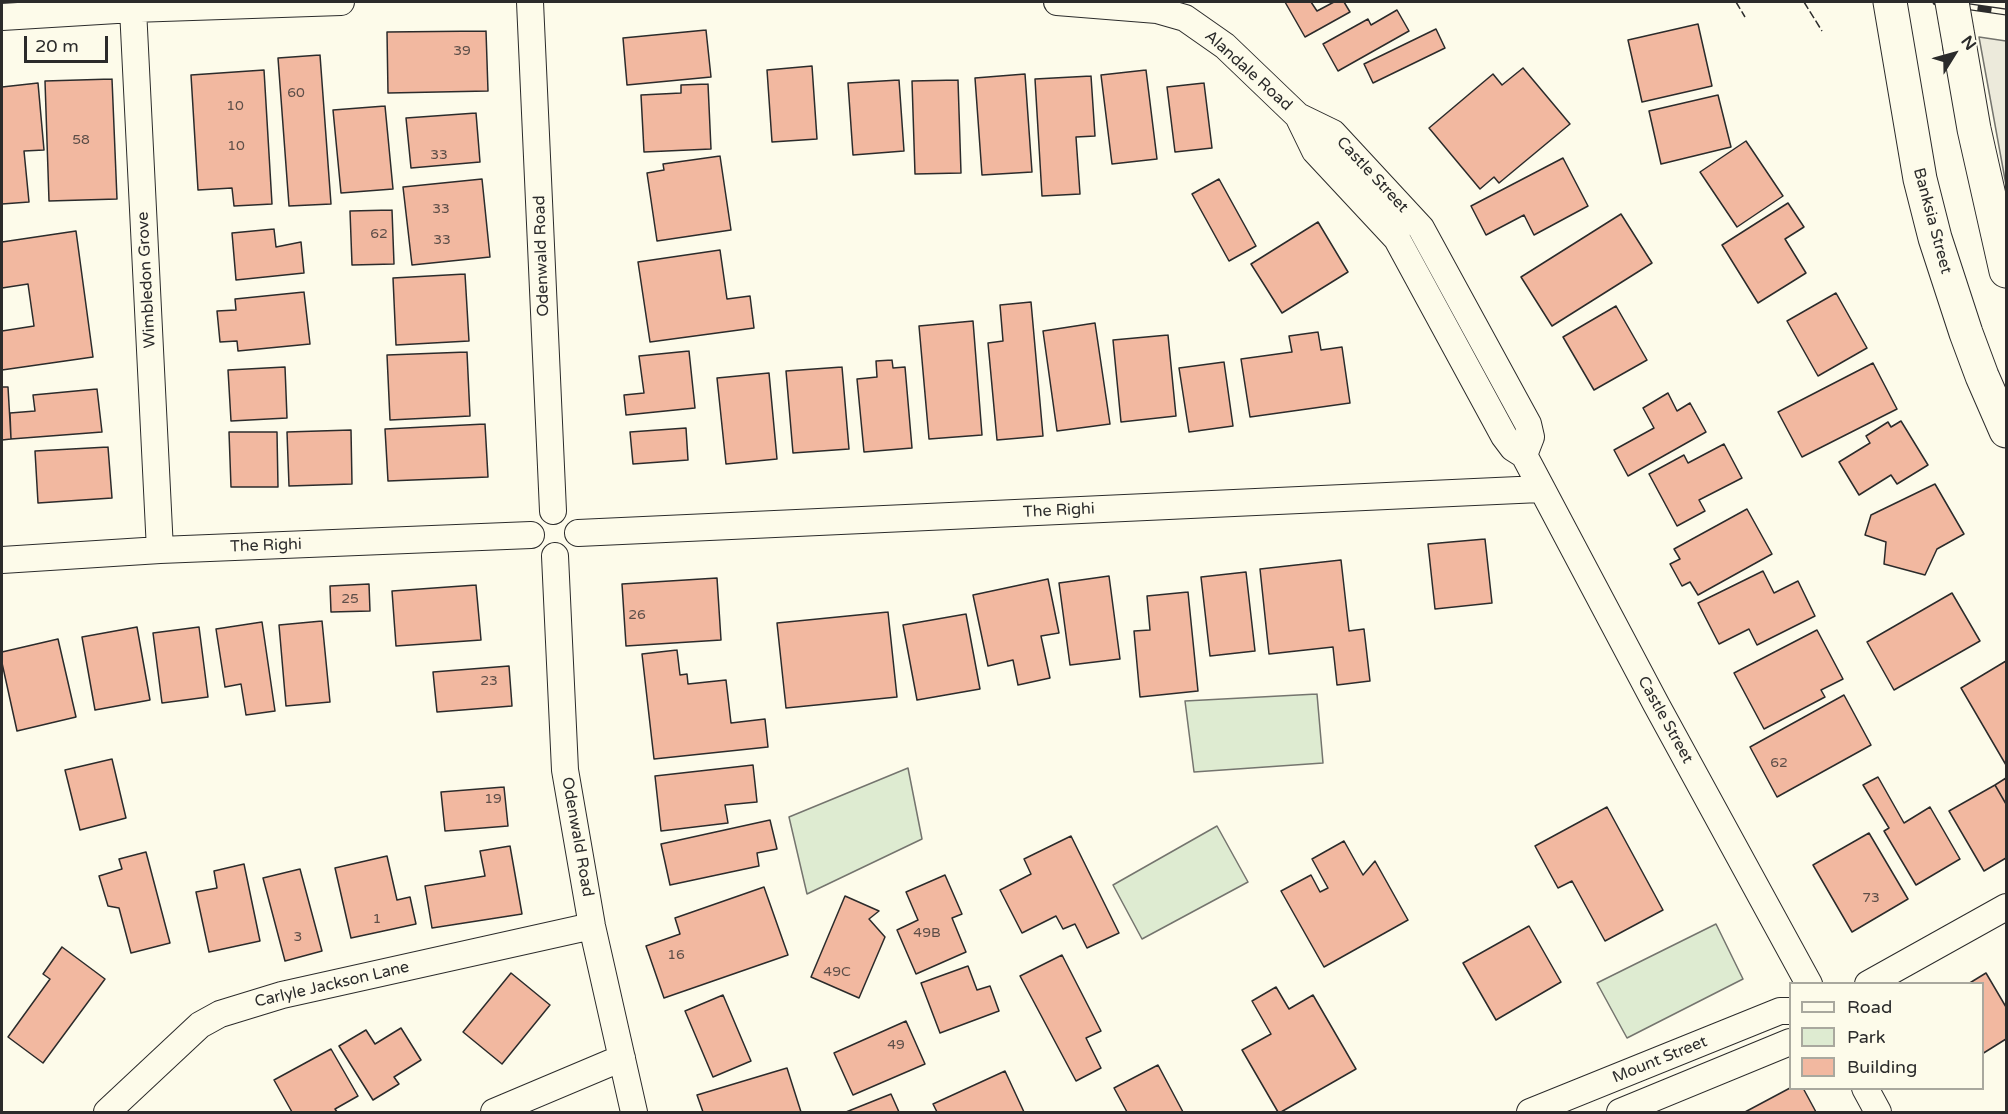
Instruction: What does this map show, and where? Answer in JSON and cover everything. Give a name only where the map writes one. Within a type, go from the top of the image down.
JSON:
[{"type":"highway","name":"Banksia Street","points":[[1890,2],[1920,178],[1935,238],[1970,344],[2007,431]]},
{"type":"highway","points":[[1952,2],[1974,129],[2007,271]]},
{"type":"street","points":[[2,17],[133,9],[341,2]]},
{"type":"street","name":"Odenwald Road","points":[[530,2],[553,511]]},
{"type":"street","name":"Alandale Road","points":[[1057,2],[1157,10],[1185,18],[1225,46],[1298,116]]},
{"type":"street","name":"Wimbledon Grove","points":[[133,9],[160,550]]},
{"type":"street","name":"Castle Street","points":[[1298,116],[1333,133],[1421,228],[1528,424],[1531,437],[1524,455],[1540,489],[1808,982]]},
{"type":"street","name":"The Righi","points":[[578,533],[1540,489]]},
{"type":"street","points":[[553,511],[561,512],[569,517],[578,533],[571,549],[555,556],[546,555],[538,550],[531,535],[537,518],[553,511]]},
{"type":"street","name":"The Righi","points":[[2,560],[160,550],[531,535]]},
{"type":"street","name":"Odenwald Road","points":[[555,556],[565,770],[592,926],[634,1113]]},
{"type":"street","points":[[1872,982],[2007,907]]},
{"type":"street","name":"Carlyle Jackson Lane","points":[[107,1113],[200,1025],[220,1014],[282,995],[592,926]]},
{"type":"street","name":"Mount Street","points":[[1530,1113],[1780,1011],[1789,1011]]},
{"type":"street","name":"Mount Street","points":[[1620,1113],[1789,1043]]},
{"type":"street","points":[[494,1113],[622,1058]]},
{"type":"street","points":[[1866,1090],[1878,1113]]},
{"type":"green space","points":[[1317,694],[1323,763],[1194,772],[1185,701]]},
{"type":"green space","points":[[908,768],[922,839],[807,894],[789,817]]},
{"type":"green space","points":[[1217,826],[1248,882],[1142,939],[1113,885]]},
{"type":"green space","points":[[1716,924],[1743,979],[1627,1038],[1597,983]]},
{"type":"shaded area","points":[[1979,37],[2006,41],[2006,185]]},
{"type":"building","points":[[1285,2],[1311,2],[1317,11],[1334,2],[1344,2],[1350,12],[1305,37]]},
{"type":"building","points":[[1397,10],[1409,31],[1338,71],[1323,44],[1368,19],[1371,25]]},
{"type":"building","points":[[1698,24],[1712,86],[1642,102],[1628,40]]},
{"type":"building","points":[[1436,29],[1445,48],[1373,83],[1364,64]]},
{"type":"building","points":[[706,30],[711,77],[627,85],[623,38]]},
{"type":"building","points":[[486,31],[488,91],[388,93],[387,32]]},
{"type":"building","points":[[320,55],[331,204],[289,206],[278,58]]},
{"type":"building","points":[[812,66],[817,139],[772,142],[767,70]]},
{"type":"building","points":[[1523,68],[1570,124],[1499,183],[1494,177],[1480,189],[1429,128],[1493,74],[1502,85]]},
{"type":"building","points":[[264,70],[272,204],[234,206],[232,188],[198,190],[191,75]]},
{"type":"building","points":[[1146,70],[1157,159],[1112,164],[1101,75]]},
{"type":"building","points":[[1025,74],[1032,172],[982,175],[975,78]]},
{"type":"building","points":[[1091,76],[1095,136],[1076,137],[1080,194],[1042,196],[1035,79]]},
{"type":"building","points":[[112,79],[117,199],[49,201],[45,81]]},
{"type":"building","points":[[899,80],[904,151],[853,155],[848,83]]},
{"type":"building","points":[[958,80],[961,173],[915,174],[912,81]]},
{"type":"building","points":[[38,83],[44,150],[24,151],[29,202],[2,204],[2,87]]},
{"type":"building","points":[[1204,83],[1212,148],[1175,152],[1167,87]]},
{"type":"building","points":[[708,84],[711,149],[644,152],[641,95],[681,93],[681,85]]},
{"type":"building","points":[[1718,95],[1731,147],[1661,164],[1649,111]]},
{"type":"building","points":[[385,106],[393,189],[341,193],[333,110]]},
{"type":"building","points":[[476,113],[480,162],[411,168],[406,118]]},
{"type":"building","points":[[1746,141],[1783,196],[1737,227],[1700,172]]},
{"type":"building","points":[[720,156],[731,230],[657,241],[647,173],[664,170],[663,164]]},
{"type":"building","points":[[1563,158],[1588,206],[1534,235],[1524,215],[1486,235],[1471,206]]},
{"type":"building","points":[[482,179],[490,257],[412,265],[403,187]]},
{"type":"building","points":[[1219,179],[1256,246],[1229,261],[1192,194]]},
{"type":"building","points":[[1788,203],[1804,227],[1785,239],[1806,273],[1758,303],[1722,245]]},
{"type":"building","points":[[392,210],[394,264],[352,265],[350,211]]},
{"type":"building","points":[[1621,214],[1652,263],[1552,326],[1521,277]]},
{"type":"building","points":[[1318,222],[1348,272],[1282,313],[1251,264]]},
{"type":"building","points":[[274,229],[276,247],[301,242],[304,273],[236,280],[232,233]]},
{"type":"building","points":[[76,231],[93,357],[2,370],[2,331],[34,326],[28,284],[2,288],[2,242]]},
{"type":"building","points":[[720,250],[727,299],[750,296],[754,328],[650,342],[638,262]]},
{"type":"building","points":[[465,274],[469,341],[396,345],[393,278]]},
{"type":"building","points":[[304,292],[310,344],[238,351],[237,341],[220,342],[217,311],[236,310],[235,299]]},
{"type":"building","points":[[1836,293],[1867,348],[1818,376],[1787,321]]},
{"type":"building","points":[[1031,302],[1043,436],[997,440],[988,343],[1003,341],[1000,305]]},
{"type":"building","points":[[1616,306],[1647,360],[1594,390],[1563,337]]},
{"type":"building","points":[[973,321],[982,435],[929,439],[919,326]]},
{"type":"building","points":[[1095,323],[1110,424],[1057,431],[1043,331]]},
{"type":"building","points":[[1318,332],[1321,350],[1342,347],[1350,403],[1250,417],[1241,359],[1292,352],[1289,336]]},
{"type":"building","points":[[1168,335],[1176,416],[1121,422],[1113,340]]},
{"type":"building","points":[[689,351],[695,408],[626,415],[624,395],[644,393],[639,356]]},
{"type":"building","points":[[467,352],[470,416],[390,420],[387,355]]},
{"type":"building","points":[[892,360],[893,368],[905,367],[912,448],[864,452],[857,379],[877,377],[876,361]]},
{"type":"building","points":[[1224,362],[1233,426],[1189,432],[1179,368]]},
{"type":"building","points":[[1873,363],[1897,409],[1802,457],[1778,412]]},
{"type":"building","points":[[285,367],[287,418],[231,421],[228,370]]},
{"type":"building","points":[[842,367],[849,449],[793,453],[786,371]]},
{"type":"building","points":[[769,373],[777,459],[726,464],[717,378]]},
{"type":"building","points":[[2,387],[8,387],[11,439],[2,440]]},
{"type":"building","points":[[97,389],[102,432],[11,439],[10,413],[35,411],[33,395]]},
{"type":"building","points":[[1668,393],[1677,411],[1690,403],[1706,432],[1628,476],[1614,450],[1654,428],[1643,408]]},
{"type":"building","points":[[1901,421],[1928,465],[1897,484],[1891,475],[1859,495],[1839,462],[1870,443],[1866,436],[1888,422],[1891,427]]},
{"type":"building","points":[[485,424],[488,477],[388,481],[385,429]]},
{"type":"building","points":[[686,428],[688,460],[633,464],[630,432]]},
{"type":"building","points":[[351,430],[352,484],[289,486],[287,432]]},
{"type":"building","points":[[229,432],[277,432],[278,487],[231,487]]},
{"type":"building","points":[[1724,444],[1742,478],[1699,500],[1705,511],[1677,526],[1649,474],[1684,455],[1688,463]]},
{"type":"building","points":[[108,447],[112,498],[38,503],[35,451]]},
{"type":"building","points":[[1935,484],[1964,534],[1937,549],[1925,575],[1884,564],[1886,542],[1865,535],[1871,515]]},
{"type":"building","points":[[1747,509],[1772,554],[1698,595],[1690,582],[1682,586],[1670,564],[1680,559],[1674,549]]},
{"type":"building","points":[[1485,539],[1492,603],[1435,609],[1428,544]]},
{"type":"building","points":[[1341,560],[1349,631],[1364,629],[1370,681],[1337,685],[1333,647],[1269,654],[1260,569]]},
{"type":"building","points":[[1763,571],[1774,593],[1798,581],[1815,616],[1757,645],[1749,629],[1719,644],[1698,603]]},
{"type":"building","points":[[1246,572],[1255,651],[1210,656],[1201,577]]},
{"type":"building","points":[[1109,576],[1120,659],[1070,665],[1059,583]]},
{"type":"building","points":[[717,578],[721,640],[626,646],[622,584]]},
{"type":"building","points":[[1048,579],[1059,633],[1041,636],[1050,678],[1018,685],[1013,660],[988,666],[973,595]]},
{"type":"building","points":[[369,584],[370,611],[331,612],[330,586]]},
{"type":"building","points":[[476,585],[481,640],[396,646],[392,591]]},
{"type":"building","points":[[1188,592],[1198,691],[1140,697],[1134,631],[1150,630],[1147,596]]},
{"type":"building","points":[[1952,593],[1980,641],[1894,690],[1867,642]]},
{"type":"building","points":[[888,612],[897,697],[786,708],[777,623]]},
{"type":"building","points":[[966,614],[980,689],[917,700],[903,625]]},
{"type":"building","points":[[322,621],[330,702],[286,706],[279,625]]},
{"type":"building","points":[[262,622],[275,711],[246,715],[241,684],[225,687],[216,629]]},
{"type":"building","points":[[137,627],[150,700],[95,710],[82,637]]},
{"type":"building","points":[[199,627],[208,697],[162,703],[153,633]]},
{"type":"building","points":[[1817,630],[1843,679],[1821,690],[1825,697],[1764,729],[1734,673]]},
{"type":"building","points":[[58,639],[76,717],[17,731],[2,663],[2,652]]},
{"type":"building","points":[[677,650],[680,675],[687,674],[688,684],[726,680],[731,723],[765,719],[768,747],[654,759],[642,654]]},
{"type":"building","points":[[2006,661],[2006,765],[1961,688]]},
{"type":"building","points":[[509,666],[512,706],[437,712],[433,672]]},
{"type":"building","points":[[1844,695],[1871,745],[1777,797],[1750,747]]},
{"type":"building","points":[[112,759],[126,818],[80,830],[65,770]]},
{"type":"building","points":[[753,765],[757,802],[725,805],[728,823],[661,831],[655,776]]},
{"type":"building","points":[[1878,777],[1904,823],[1930,807],[1960,859],[1916,885],[1884,831],[1889,828],[1863,785]]},
{"type":"building","points":[[2006,778],[2006,804],[1995,785]]},
{"type":"building","points":[[1995,785],[2006,804],[2006,858],[1984,871],[1949,811]]},
{"type":"building","points":[[504,787],[508,826],[445,831],[441,792]]},
{"type":"building","points":[[1607,807],[1663,910],[1605,941],[1572,881],[1558,888],[1535,846]]},
{"type":"building","points":[[770,820],[777,849],[757,853],[759,866],[670,885],[661,844]]},
{"type":"building","points":[[1869,833],[1908,899],[1852,932],[1813,865]]},
{"type":"building","points":[[1071,836],[1119,933],[1087,948],[1075,924],[1063,929],[1056,916],[1022,933],[1000,890],[1031,874],[1024,859]]},
{"type":"building","points":[[1344,841],[1363,875],[1375,861],[1408,920],[1324,967],[1281,891],[1311,875],[1320,892],[1328,888],[1312,859]]},
{"type":"building","points":[[510,846],[522,914],[432,928],[425,886],[485,876],[480,851]]},
{"type":"building","points":[[146,852],[170,943],[131,953],[119,908],[108,906],[99,876],[122,869],[119,859]]},
{"type":"building","points":[[387,856],[397,900],[410,897],[416,924],[351,938],[335,868]]},
{"type":"building","points":[[244,864],[260,941],[209,952],[196,892],[217,888],[214,871]]},
{"type":"building","points":[[300,869],[322,951],[285,961],[263,878]]},
{"type":"building","points":[[945,875],[962,914],[952,918],[966,952],[916,974],[897,930],[918,920],[906,892]]},
{"type":"building","points":[[764,887],[788,955],[664,998],[646,946],[680,934],[675,918]]},
{"type":"building","points":[[845,896],[879,911],[869,919],[885,937],[859,998],[811,977]]},
{"type":"building","points":[[1529,926],[1561,982],[1496,1020],[1463,963]]},
{"type":"building","points":[[62,947],[105,979],[43,1063],[8,1037],[50,979],[43,974]]},
{"type":"building","points":[[1062,955],[1101,1031],[1086,1038],[1101,1068],[1076,1081],[1020,976]]},
{"type":"building","points":[[968,966],[977,990],[990,986],[999,1011],[940,1033],[921,983]]},
{"type":"building","points":[[511,973],[550,1005],[502,1064],[463,1032]]},
{"type":"building","points":[[1986,973],[2006,1007],[2006,1039],[1984,1053],[1984,982],[1971,982]]},
{"type":"building","points":[[1276,987],[1289,1009],[1313,995],[1356,1069],[1281,1112],[1278,1112],[1242,1050],[1271,1034],[1252,1001]]},
{"type":"building","points":[[723,995],[751,1061],[713,1077],[685,1011]]},
{"type":"building","points":[[906,1021],[925,1064],[853,1095],[834,1053]]},
{"type":"building","points":[[401,1028],[421,1060],[394,1077],[399,1084],[373,1100],[339,1046],[366,1030],[375,1044]]},
{"type":"building","points":[[331,1049],[358,1096],[335,1109],[337,1112],[292,1112],[274,1080]]},
{"type":"building","points":[[1158,1065],[1183,1112],[1127,1112],[1114,1088]]},
{"type":"building","points":[[787,1068],[801,1112],[703,1112],[697,1095]]},
{"type":"building","points":[[1005,1071],[1024,1112],[937,1112],[933,1104]]},
{"type":"building","points":[[1789,1089],[1804,1090],[1816,1112],[1745,1112]]},
{"type":"building","points":[[891,1094],[899,1112],[846,1112]]},
{"type":"railway","points":[[1936,2],[2006,12]]},
{"type":"fence","points":[[1736,2],[1745,17]]},
{"type":"fence","points":[[1804,2],[1822,31]]}]
